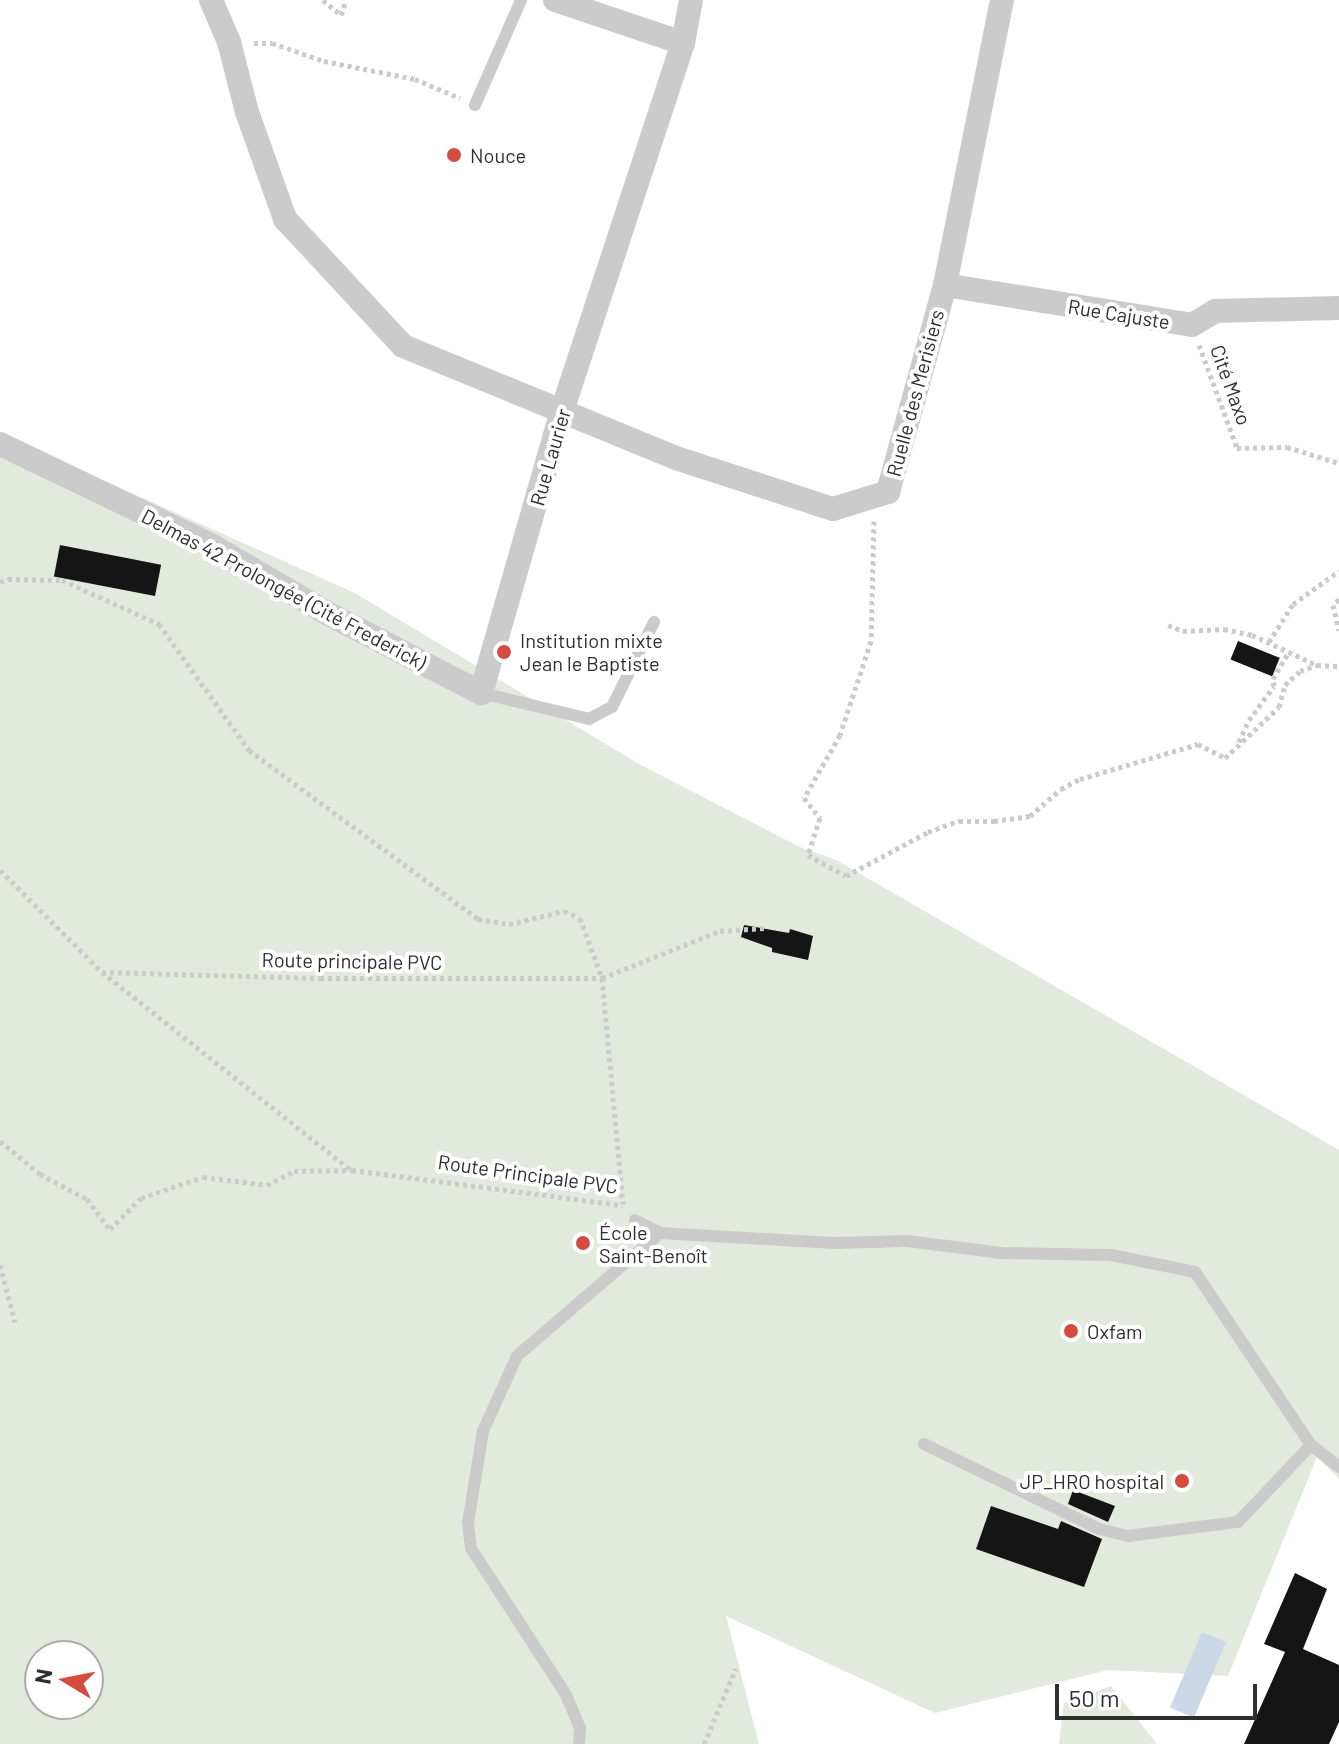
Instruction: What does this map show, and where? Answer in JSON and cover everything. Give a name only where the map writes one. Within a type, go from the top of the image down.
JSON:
[{"type":"street","points":[[211,0],[229,42],[247,112],[285,219],[403,346],[679,459],[833,509],[872,497]]},
{"type":"street","points":[[555,0],[683,43]]},
{"type":"street","name":"Rue Laurier","points":[[481,693],[562,411],[683,43],[691,0]]},
{"type":"street","name":"Ruelle des Merisiers","points":[[872,497],[888,492],[945,285],[1002,0]]},
{"type":"street","name":"Rue Cajuste","points":[[945,285],[1192,325],[1215,311],[1339,308]]},
{"type":"street","name":"Delmas 42 Prolongée (Cité Frederick)","points":[[0,444],[211,545],[327,613],[481,693]]},
{"type":"lane","points":[[475,105],[521,0]]},
{"type":"lane","points":[[481,693],[589,719],[612,707],[654,622]]},
{"type":"lane","name":"Route Principale PVC","points":[[635,1220],[660,1233],[836,1243],[907,1241],[1001,1253],[1111,1255],[1195,1272],[1311,1445],[1339,1467]]},
{"type":"lane","points":[[579,1744],[580,1728],[565,1693],[471,1548],[470,1507],[483,1431],[517,1356],[660,1233]]},
{"type":"lane","points":[[924,1444],[1099,1529],[1128,1536],[1151,1536],[1238,1522],[1311,1445]]},
{"type":"path","points":[[323,0],[341,15],[346,0]]},
{"type":"path","points":[[229,42],[272,43],[324,61],[415,79],[475,105]]},
{"type":"path","name":"Cité Maxo","points":[[1192,325],[1237,448],[1287,447],[1339,463]]},
{"type":"path","name":"Ruelle des Merisiers","points":[[872,497],[876,548],[871,641],[840,735],[804,798],[820,818],[808,855],[846,876],[928,832],[949,825],[1030,816],[1061,789],[1080,779],[1198,744],[1225,758],[1237,746]]},
{"type":"path","points":[[1269,642],[1293,604],[1339,571]]},
{"type":"path","points":[[0,582],[8,579],[62,580],[159,624],[249,750],[478,919],[509,924],[564,911],[580,918],[602,978],[623,1204]]},
{"type":"path","points":[[1339,599],[1333,605],[1339,630]]},
{"type":"path","points":[[1168,625],[1183,631],[1224,629],[1269,642],[1317,665]]},
{"type":"path","points":[[1237,746],[1249,720],[1274,686],[1273,679],[1289,651]]},
{"type":"path","points":[[1237,746],[1279,707],[1285,685],[1300,671],[1317,665],[1339,666]]},
{"type":"path","points":[[0,870],[102,972],[352,1170]]},
{"type":"path","points":[[602,978],[720,931],[764,928]]},
{"type":"path","name":"Route principale PVC","points":[[102,972],[320,978],[602,978]]},
{"type":"path","points":[[0,1152],[1,1141]]},
{"type":"path","name":"Route Principale PVC","points":[[1,1141],[40,1174],[87,1199],[110,1229],[141,1198],[203,1177],[267,1185],[294,1171],[352,1170],[623,1204],[635,1220]]},
{"type":"path","points":[[0,1265],[15,1322]]},
{"type":"path","points":[[704,1744],[736,1668]]},
{"type":"shaded area","points":[[0,434],[355,593],[639,764],[800,847],[836,860],[1339,1150],[1339,1479],[1317,1457],[1228,1676],[1108,1670],[935,1713],[726,1616],[759,1744],[0,1744]]},
{"type":"shaded area","points":[[1111,1686],[1157,1744],[1059,1744],[1064,1703]]},
{"type":"water","points":[[1202,1632],[1226,1642],[1194,1718],[1170,1707]]},
{"type":"building","points":[[60,545],[161,565],[155,596],[54,576]]},
{"type":"building","points":[[1238,641],[1280,658],[1272,676],[1231,660]]},
{"type":"building","points":[[744,925],[789,933],[790,929],[813,936],[808,960],[772,952],[772,948],[741,937]]},
{"type":"building","points":[[1073,1490],[1115,1506],[1108,1522],[1068,1504]]},
{"type":"building","points":[[991,1506],[1058,1529],[1061,1521],[1102,1539],[1084,1587],[976,1549]]},
{"type":"building","points":[[1295,1573],[1327,1589],[1303,1649],[1339,1665],[1339,1722],[1329,1744],[1244,1744],[1285,1652],[1264,1644]]},
{"type":"place","name":"Nouce","points":[[454,155]]},
{"type":"place","name":"Institution mixte Jean le Baptiste","points":[[504,652]]},
{"type":"place","name":"École Saint-Benoît","points":[[583,1243]]},
{"type":"place","name":"Oxfam","points":[[1071,1331]]},
{"type":"place","name":"JP_HRO hospital","points":[[1182,1481]]}]
